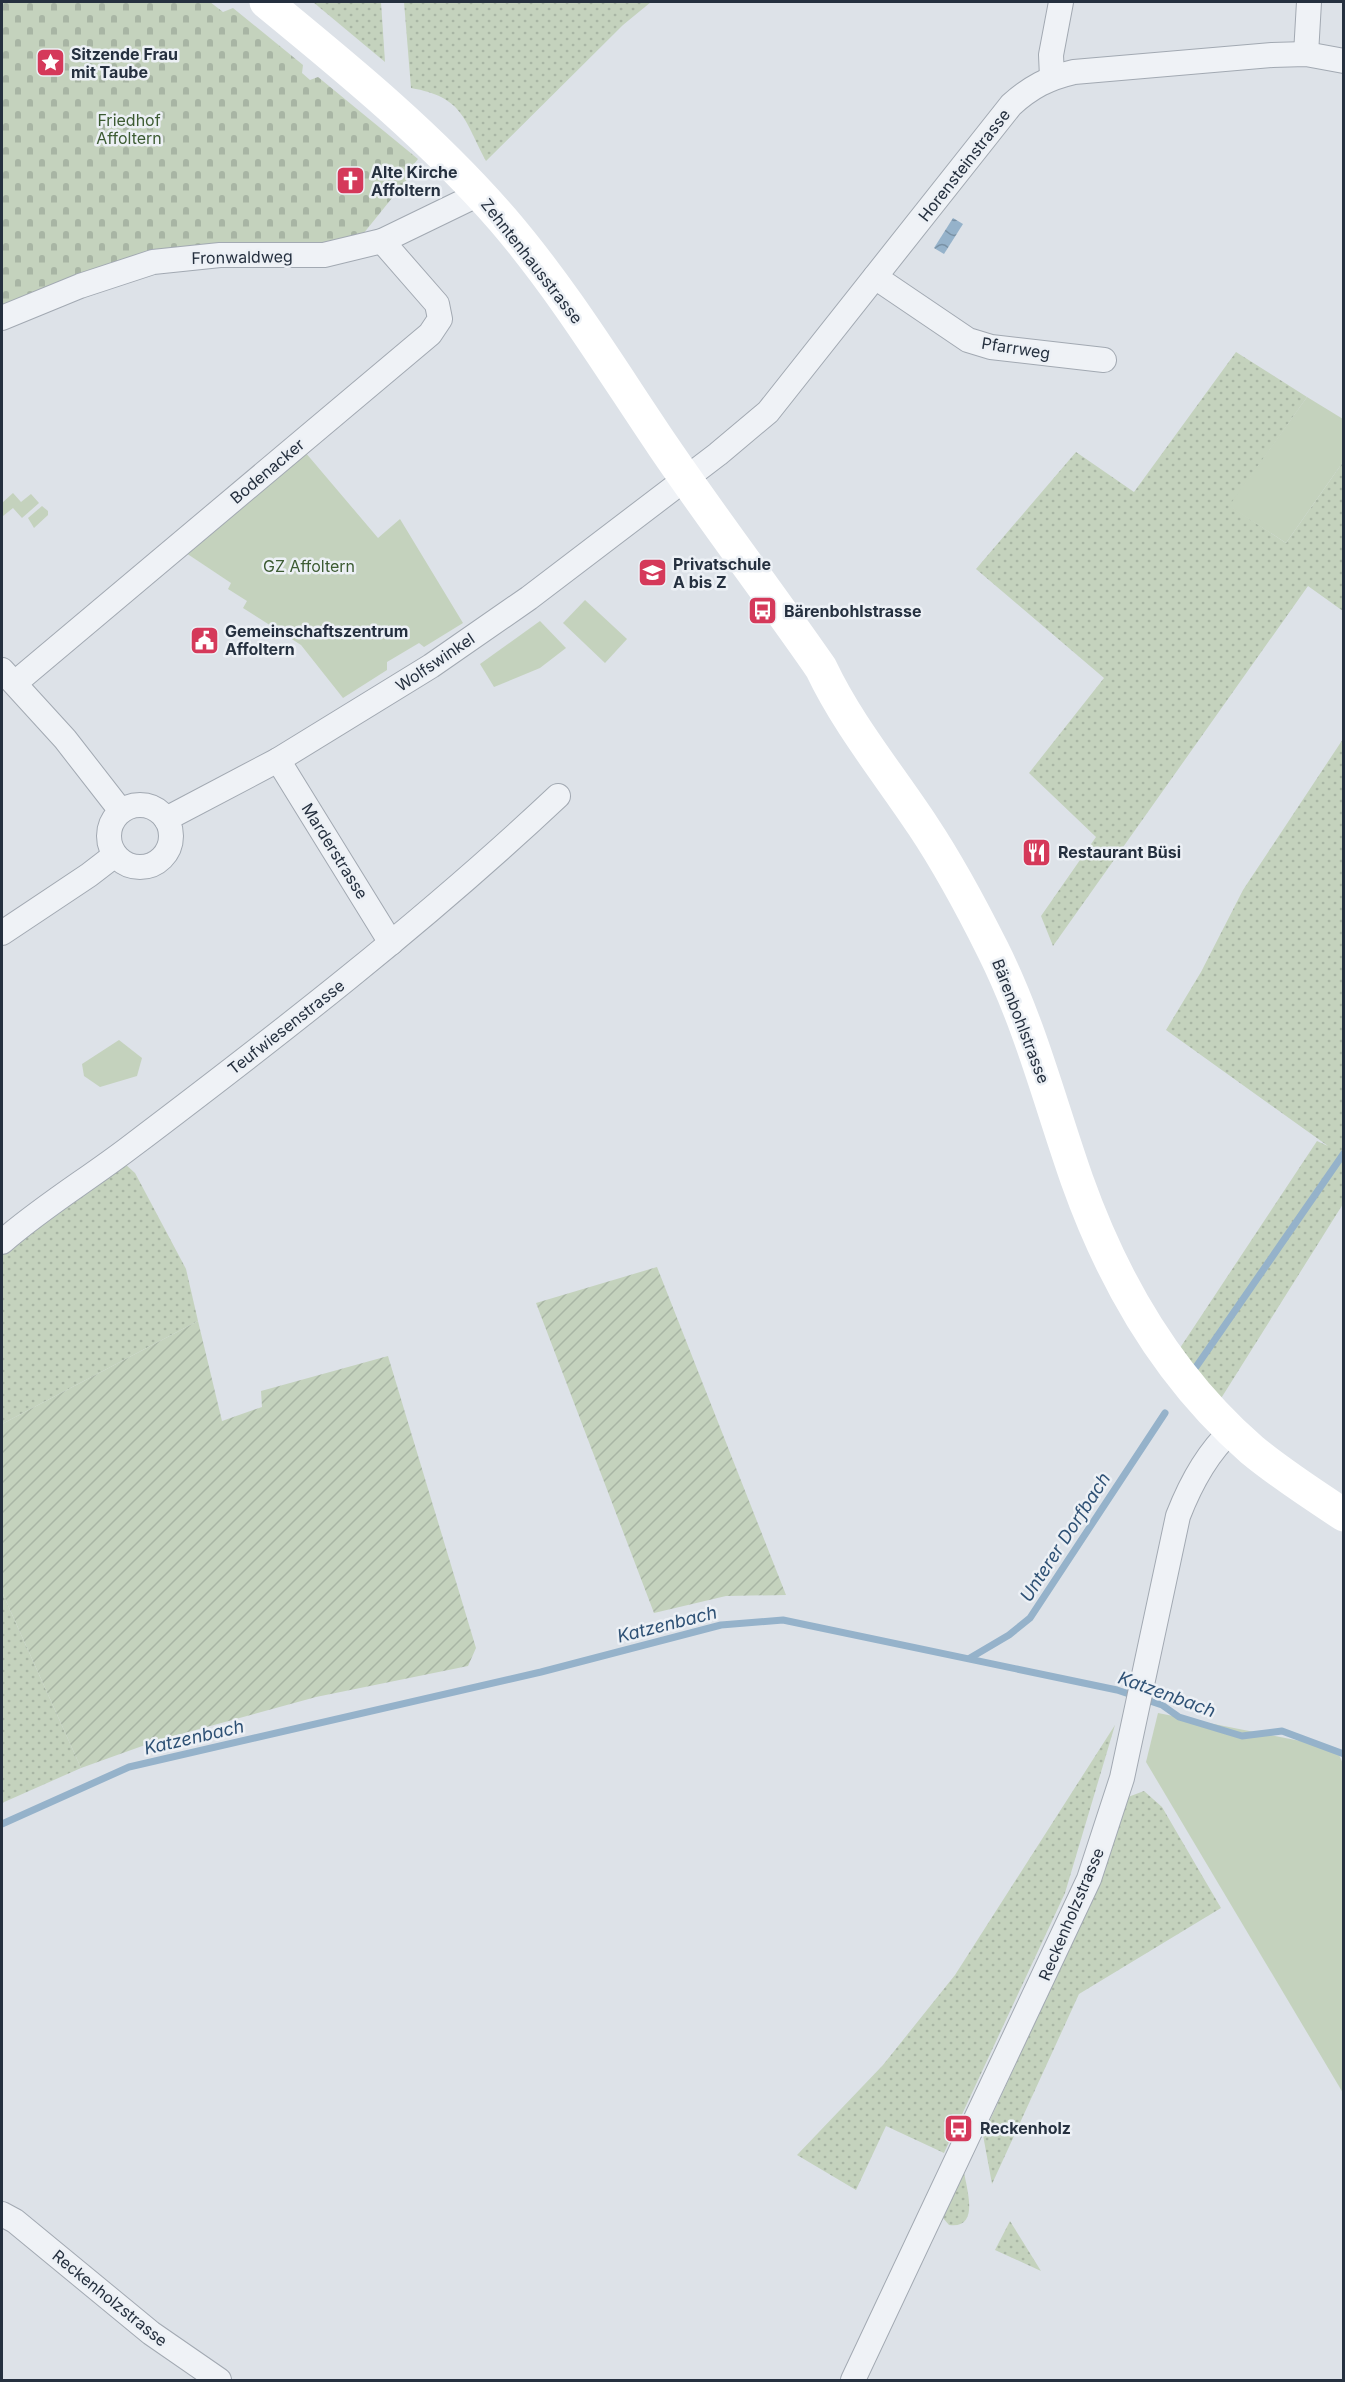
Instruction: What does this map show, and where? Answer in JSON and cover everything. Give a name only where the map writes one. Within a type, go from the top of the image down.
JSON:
[{"type":"street","name":"Zehntenhausstrasse","points":[[266,2],[387,103],[504,221],[569,305],[685,476]]},
{"type":"street","points":[[1052,77],[1051,54],[1061,2]]},
{"type":"street","points":[[1306,54],[1309,2]]},
{"type":"street","name":"Horensteinstrasse","points":[[685,476],[718,454],[768,412],[1011,105],[1029,88],[1052,77],[1074,72],[1306,54],[1344,61]]},
{"type":"street","name":"Fronwaldweg","points":[[2,318],[80,286],[153,262],[212,255],[324,255],[382,241],[479,194]]},
{"type":"street","name":"Bodenacker","points":[[8,677],[430,334],[440,319],[437,304],[382,241]]},
{"type":"street","name":"Pfarrweg","points":[[875,277],[968,340],[991,347],[1104,360]]},
{"type":"street","name":"Wolfswinkel","points":[[166,819],[278,760],[430,666],[529,598],[685,476]]},
{"type":"street","name":"Bärenbohlstrasse","points":[[685,476],[820,668],[836,700],[944,858],[994,952],[1012,994],[1034,1047],[1077,1179],[1112,1268],[1135,1311],[1171,1366],[1232,1431],[1287,1477],[1344,1515]]},
{"type":"street","points":[[8,677],[65,739],[121,811]]},
{"type":"street","name":"Marderstrasse","points":[[278,760],[391,943]]},
{"type":"street","name":"Teufwiesenstrasse","points":[[2,1242],[35,1213],[128,1149],[305,1014],[478,871],[558,796]]},
{"type":"street","points":[[130,806],[151,806],[166,819],[171,836],[161,859],[146,867],[137,867],[121,861],[115,855],[110,846],[110,826],[121,811],[130,806]]},
{"type":"street","points":[[2,933],[115,855]]},
{"type":"street","name":"Reckenholzstrasse","points":[[853,2380],[1089,1879],[1122,1778],[1178,1516],[1185,1498],[1214,1449],[1232,1431]]},
{"type":"street","name":"Reckenholzstrasse","points":[[2,2214],[15,2221],[151,2333],[219,2380]]},
{"type":"green space","name":"Friedhof Affoltern","points":[[2,2],[210,2],[223,12],[233,8],[303,65],[302,73],[310,80],[318,77],[418,159],[406,174],[409,177],[359,239],[340,245],[234,246],[2,311]]},
{"type":"green space","points":[[313,2],[381,2],[385,62]]},
{"type":"green space","points":[[404,2],[651,2],[623,25],[486,161],[466,122],[452,104],[442,97],[411,88]]},
{"type":"green space","points":[[1236,352],[1307,397],[1230,506],[1286,543],[1343,462],[1343,611],[1308,586],[1053,946],[1041,916],[1096,837],[1029,773],[1104,678],[976,569],[1076,452],[1134,492]]},
{"type":"green space","points":[[1307,397],[1343,419],[1343,462],[1286,543],[1229,506]]},
{"type":"green space","name":"GZ Affoltern","points":[[305,452],[378,538],[400,519],[463,623],[424,647],[419,643],[387,662],[387,670],[343,698],[301,645],[243,608],[247,601],[228,589],[231,583],[186,553]]},
{"type":"green space","points":[[13,493],[21,502],[31,494],[39,503],[22,518],[13,508],[3,516],[2,503]]},
{"type":"green space","points":[[42,506],[48,511],[48,515],[34,528],[28,518]]},
{"type":"green space","points":[[585,600],[627,639],[605,663],[563,623]]},
{"type":"green space","points":[[540,621],[566,648],[540,668],[494,687],[480,664]]},
{"type":"green space","points":[[1343,739],[1343,1204],[1220,1400],[1178,1351],[1317,1141],[1328,1146],[1166,1030],[1201,972],[1243,890]]},
{"type":"green space","points":[[119,1040],[142,1058],[137,1076],[100,1087],[84,1076],[82,1064]]},
{"type":"green space","points":[[125,1164],[135,1173],[186,1269],[198,1321],[2,1424],[2,1248]]},
{"type":"green space","points":[[657,1267],[786,1595],[726,1596],[654,1613],[536,1303]]},
{"type":"green space","points":[[198,1321],[222,1421],[262,1407],[261,1391],[388,1356],[476,1648],[468,1666],[316,1697],[159,1740],[81,1768],[2,1592],[2,1424]]},
{"type":"green space","points":[[2,1592],[81,1768],[2,1803]]},
{"type":"green space","points":[[1158,1713],[1336,1748],[1344,1766],[1343,2093],[1146,1762]]},
{"type":"green space","points":[[1115,1725],[1065,1893],[944,2153],[886,2126],[856,2190],[797,2155],[883,2065],[955,1975]]},
{"type":"green space","points":[[1144,1791],[1162,1807],[1221,1908],[1079,1994],[992,2184],[983,2135],[1093,1897],[1128,1797]]},
{"type":"green space","points":[[964,2172],[969,2198],[968,2215],[959,2225],[949,2225],[943,2218]]},
{"type":"green space","points":[[1010,2221],[1041,2271],[995,2250]]},
{"type":"water","points":[[953,218],[963,224],[944,254],[934,248]]},
{"type":"waterway","name":"Unterer Dorfbach","points":[[1196,1367],[1344,1153]]},
{"type":"waterway","name":"Unterer Dorfbach","points":[[970,1658],[1009,1635],[1030,1618],[1165,1413]]},
{"type":"waterway","name":"Katzenbach","points":[[2,1824],[129,1767],[541,1672],[721,1625],[783,1620],[1117,1690],[1162,1705],[1179,1717],[1242,1736],[1282,1731],[1344,1754]]},
{"type":"place","name":"Sitzende Frau mit Taube","points":[[50,63]]},
{"type":"place","name":"Alte Kirche Affoltern","points":[[350,181]]},
{"type":"place","name":"Privatschule A bis Z","points":[[652,573]]},
{"type":"place","name":"Bärenbohlstrasse","points":[[763,611]]},
{"type":"place","name":"Gemeinschaftszentrum Affoltern","points":[[204,640]]},
{"type":"place","name":"Restaurant Büsi","points":[[1037,852]]},
{"type":"place","name":"Reckenholz","points":[[959,2128]]}]
